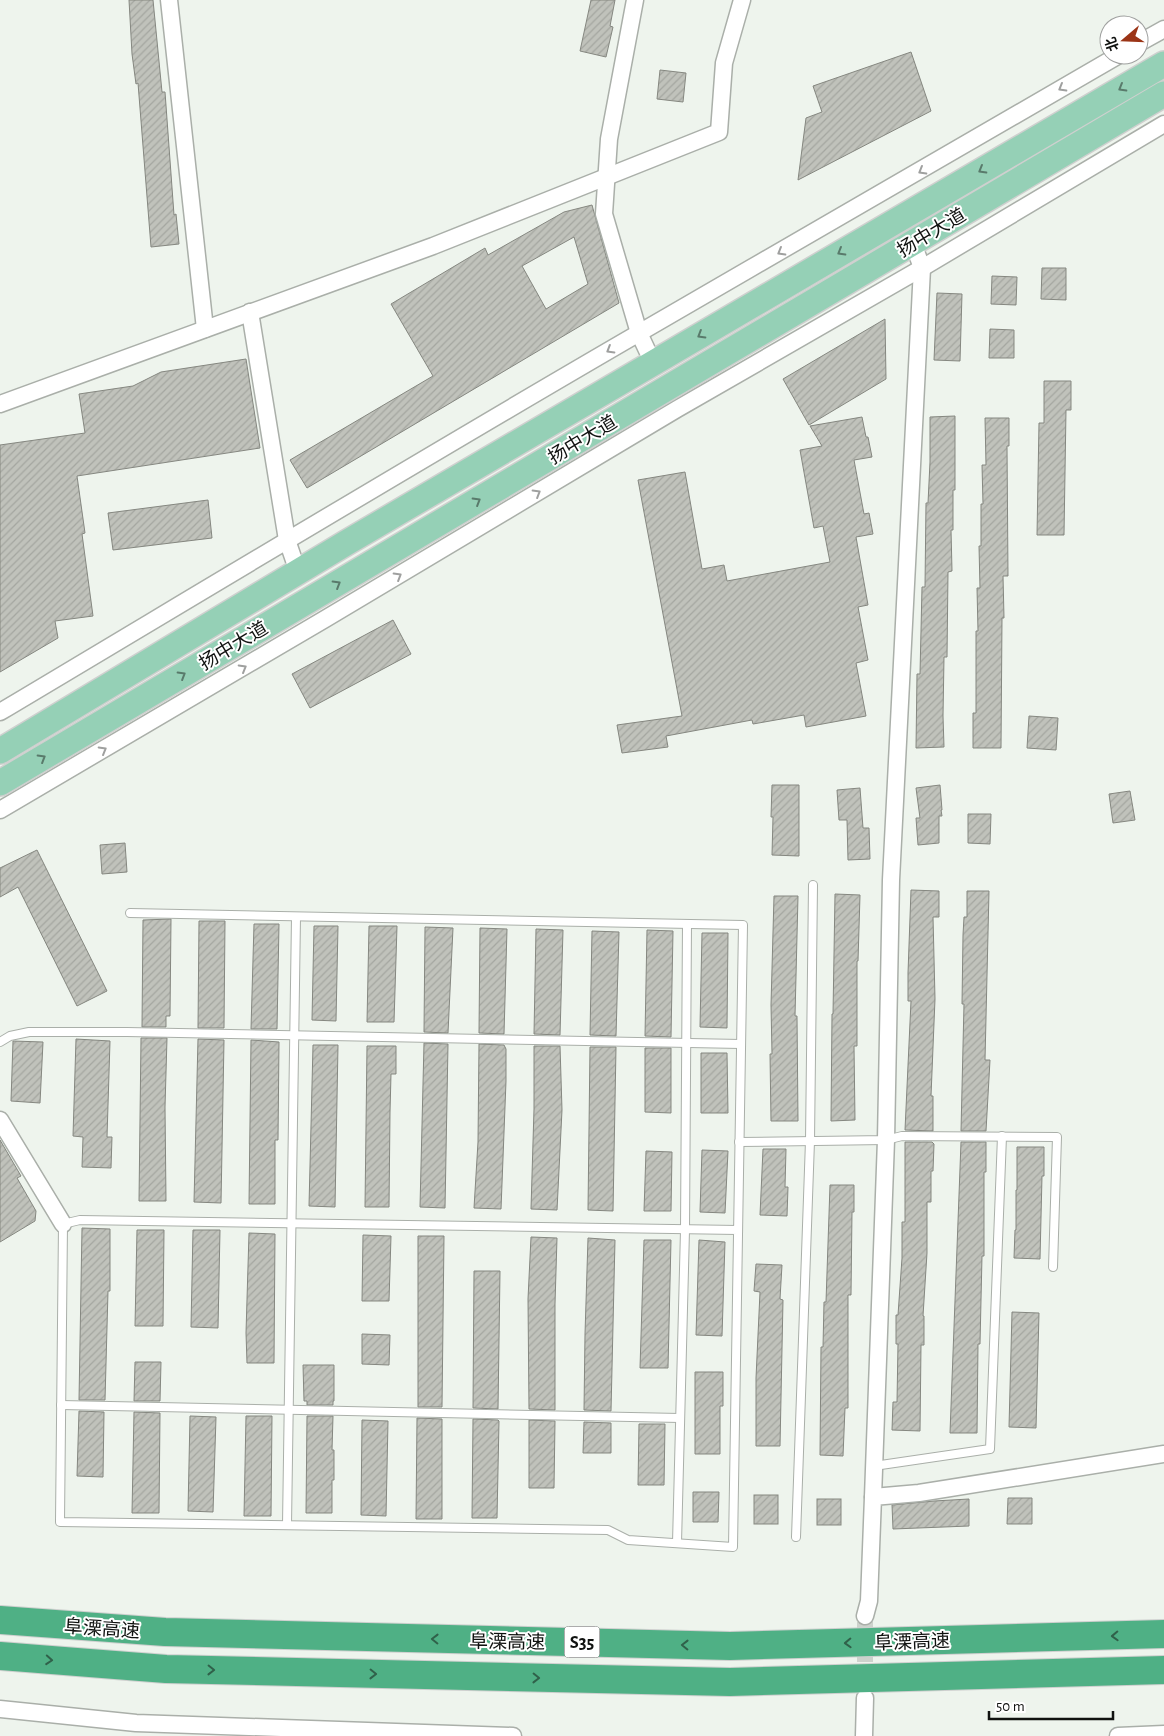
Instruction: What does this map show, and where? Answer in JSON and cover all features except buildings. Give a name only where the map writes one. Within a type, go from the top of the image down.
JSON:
[{"type":"highway","name":"阜溧高速","points":[[0,1620],[165,1632],[730,1646],[1164,1634]]},
{"type":"highway","name":"阜溧高速","points":[[0,1656],[166,1669],[730,1682],[1164,1670]]},
{"type":"main road","name":"扬中大道","points":[[0,750],[298,572],[1164,64]]},
{"type":"main road","name":"扬中大道","points":[[1,779],[312,598],[1164,94]]},
{"type":"main road","points":[[899,218],[913,243]]},
{"type":"main road","points":[[653,363],[666,389]]},
{"type":"main road","points":[[298,572],[312,598]]},
{"type":"street","points":[[170,0],[205,329]]},
{"type":"street","points":[[635,0],[609,138],[604,214],[639,333],[653,363]]},
{"type":"street","points":[[0,404],[433,246],[719,132],[724,63],[742,0]]},
{"type":"street","points":[[1149,37],[1164,29]]},
{"type":"street","points":[[0,712],[287,540],[639,333],[1102,65]]},
{"type":"street","points":[[0,810],[326,619],[677,409],[922,268],[1164,124]]},
{"type":"street","points":[[865,1616],[869,1601],[886,1140],[891,880],[922,268],[913,243]]},
{"type":"street","points":[[250,312],[287,540],[298,572]]},
{"type":"street","points":[[0,1120],[63,1224]]},
{"type":"street","points":[[873,1497],[920,1493],[1164,1454]]},
{"type":"street","points":[[864,1698],[864,1736]]},
{"type":"street","points":[[0,1709],[136,1722],[378,1734],[513,1736]]},
{"type":"street","points":[[1118,1736],[1164,1734]]},
{"type":"lane","points":[[796,1537],[810,1141],[813,885]]},
{"type":"lane","points":[[130,913],[743,925],[733,1547],[628,1540],[608,1530],[60,1522],[63,1224],[80,1220],[738,1230]]},
{"type":"lane","points":[[287,1525],[296,917]]},
{"type":"lane","points":[[677,1543],[685,1230],[687,924]]},
{"type":"lane","points":[[0,1042],[10,1036],[29,1032],[127,1032],[741,1044]]},
{"type":"lane","points":[[739,1142],[886,1140],[902,1136],[1057,1137],[1053,1267]]},
{"type":"lane","points":[[874,1466],[990,1449],[1002,1136]]},
{"type":"lane","points":[[61,1405],[680,1418]]},
{"type":"tunnel","points":[[865,1616],[865,1686]]}]
